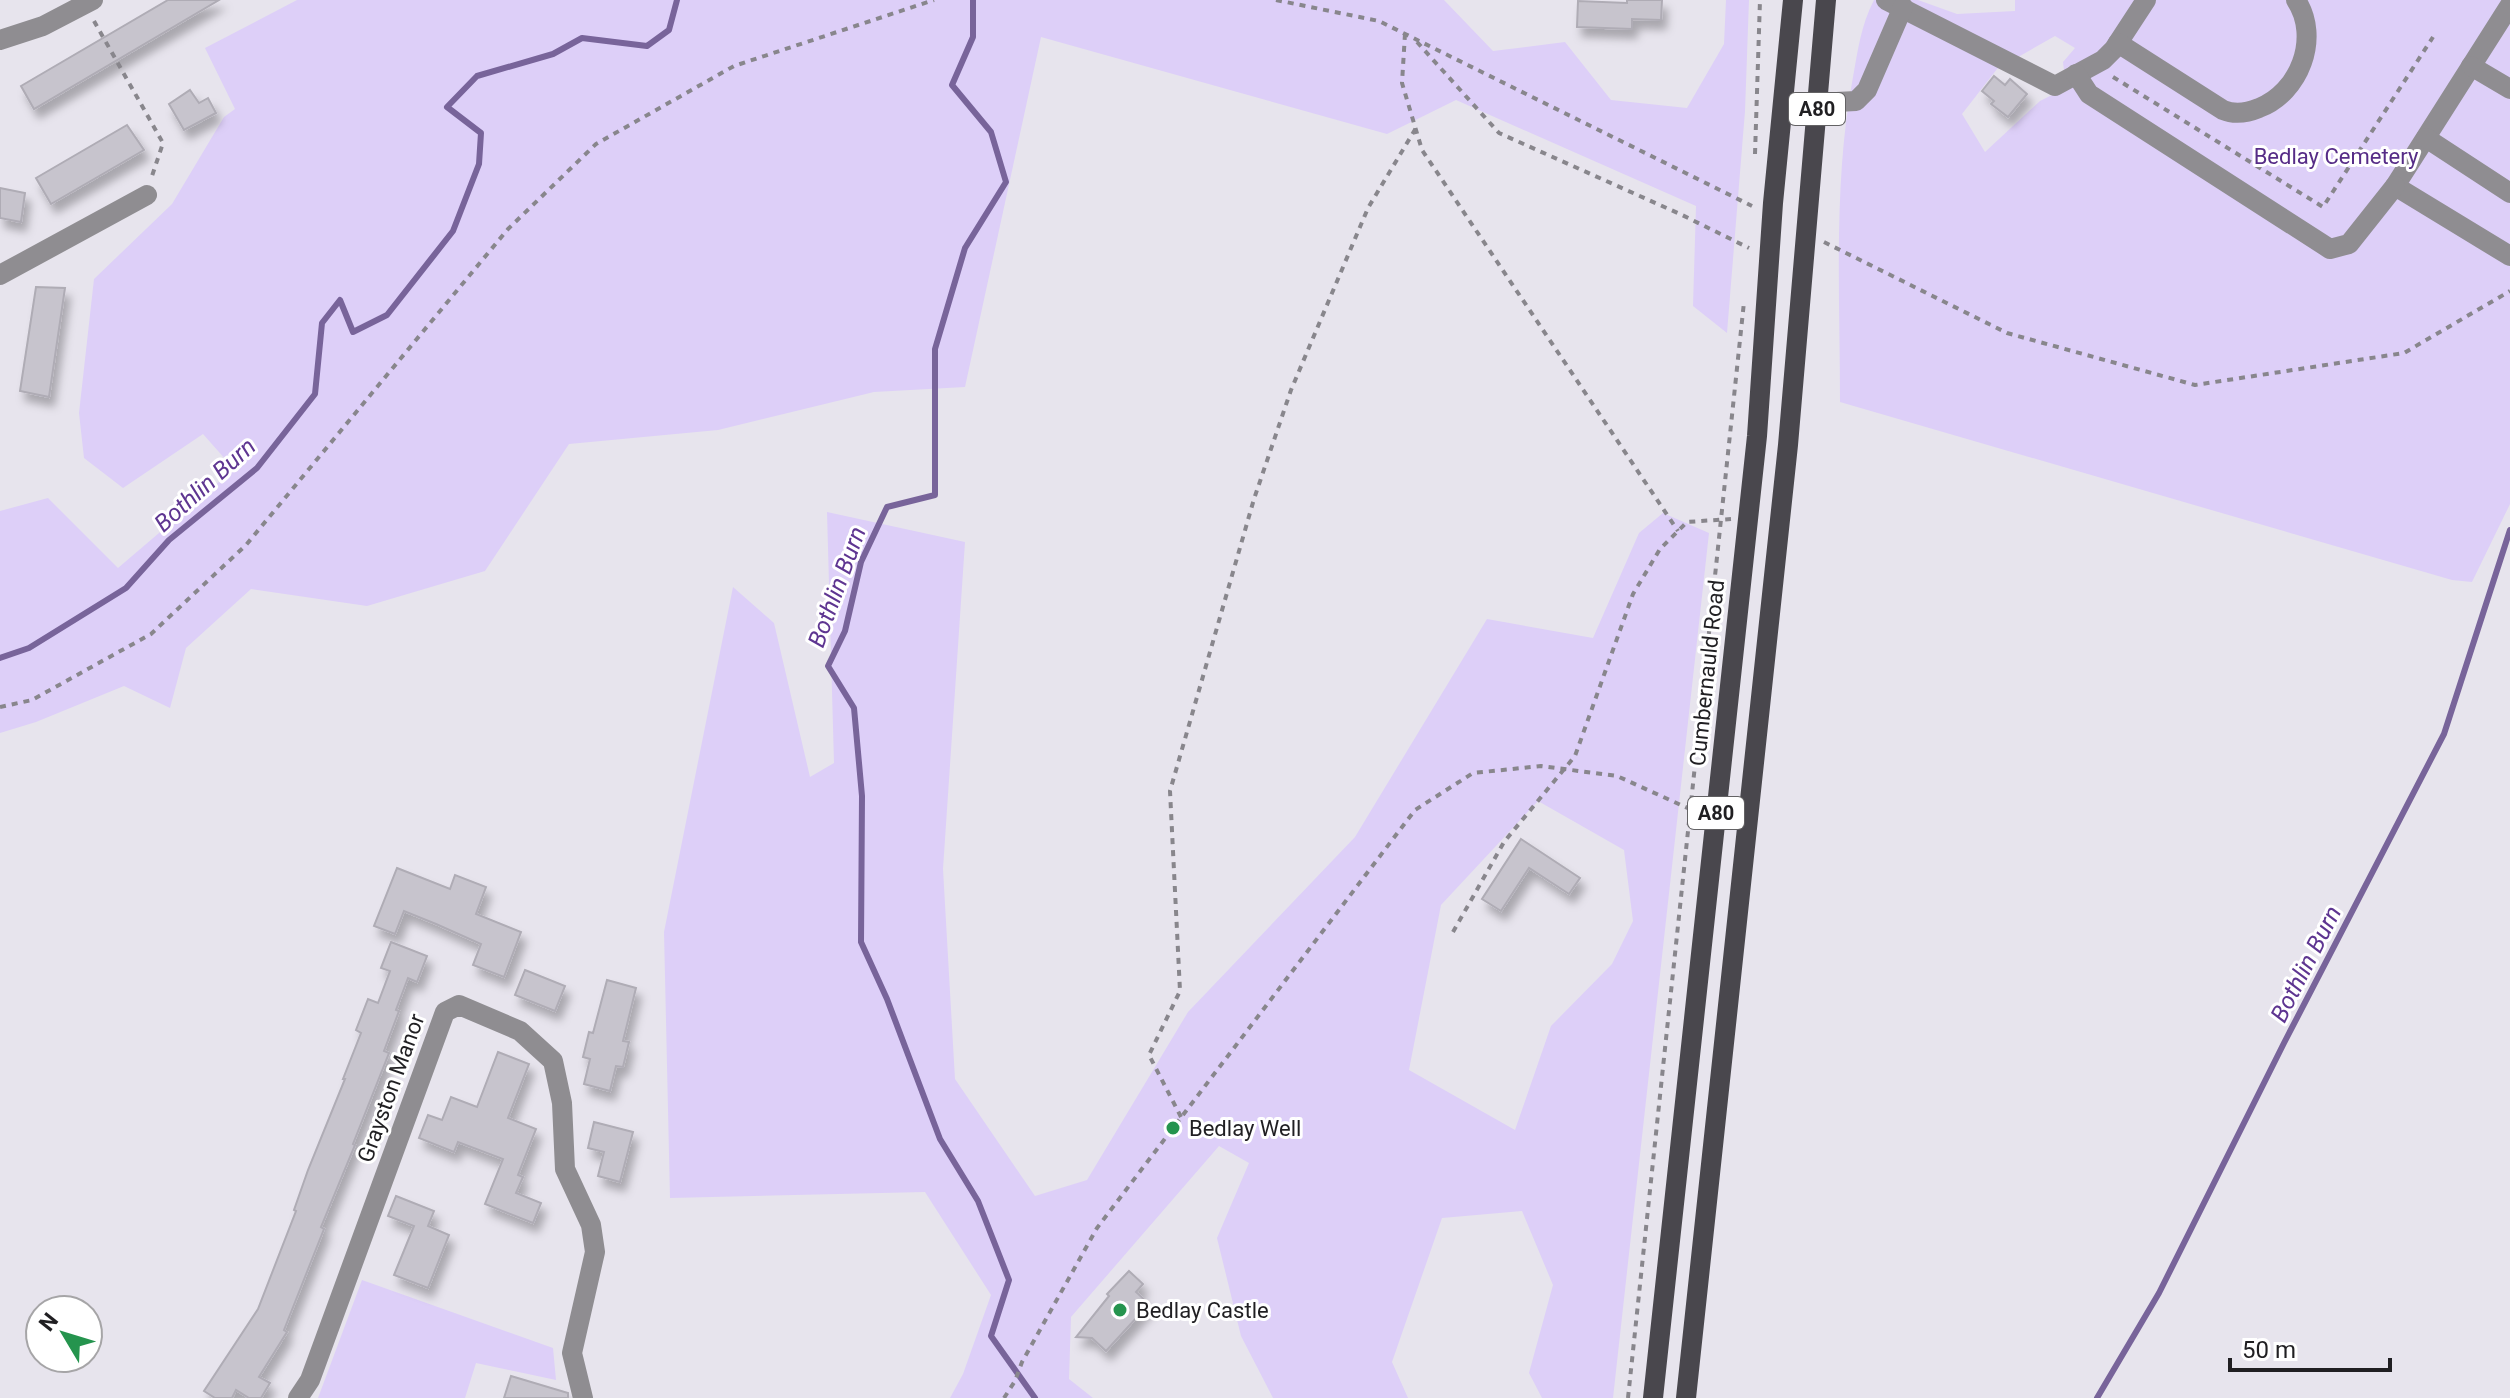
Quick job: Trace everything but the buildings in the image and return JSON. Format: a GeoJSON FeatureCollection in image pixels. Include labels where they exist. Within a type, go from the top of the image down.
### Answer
{"type":"FeatureCollection","features":[{"type":"Feature","properties":{"kind":"main road","name":"Cumbernauld Road"},"geometry":{"type":"LineString","coordinates":[[1653,1398],[1757,436],[1771,226],[1763,205],[1793,0]]}},
{"type":"Feature","properties":{"kind":"main road","name":"A80"},"geometry":{"type":"LineString","coordinates":[[1686,1398],[1786,460],[1814,243],[1807,219],[1826,0]]}},
{"type":"Feature","properties":{"kind":"street"},"geometry":{"type":"LineString","coordinates":[[1817,103],[1856,101],[1867,90],[1895,3],[2055,86],[2103,60],[2146,0]]}},
{"type":"Feature","properties":{"kind":"street"},"geometry":{"type":"LineString","coordinates":[[2118,43],[2231,114],[2253,110],[2282,96],[2296,79],[2306,44],[2302,12],[2296,0]]}},
{"type":"Feature","properties":{"kind":"street"},"geometry":{"type":"LineString","coordinates":[[0,40],[43,26],[89,2]]}},
{"type":"Feature","properties":{"kind":"street"},"geometry":{"type":"LineString","coordinates":[[2085,70],[2089,94],[2330,249],[2349,244],[2395,186],[2510,5]]}},
{"type":"Feature","properties":{"kind":"street"},"geometry":{"type":"LineString","coordinates":[[2471,66],[2510,89]]}},
{"type":"Feature","properties":{"kind":"street"},"geometry":{"type":"LineString","coordinates":[[2426,138],[2510,193]]}},
{"type":"Feature","properties":{"kind":"street"},"geometry":{"type":"LineString","coordinates":[[2395,186],[2510,256]]}},
{"type":"Feature","properties":{"kind":"street"},"geometry":{"type":"LineString","coordinates":[[0,275],[147,195]]}},
{"type":"Feature","properties":{"kind":"street","name":"Grayston Manor"},"geometry":{"type":"LineString","coordinates":[[298,1398],[310,1380],[445,1012],[459,1005],[520,1031],[553,1061],[562,1103],[565,1169],[591,1225],[595,1252],[572,1353],[583,1398]]}},
{"type":"Feature","properties":{"kind":"path"},"geometry":{"type":"LineString","coordinates":[[0,707],[32,700],[151,634],[246,545],[508,229],[596,144],[734,66],[934,0]]}},
{"type":"Feature","properties":{"kind":"path"},"geometry":{"type":"LineString","coordinates":[[1276,0],[1379,21],[1763,205]]}},
{"type":"Feature","properties":{"kind":"path"},"geometry":{"type":"LineString","coordinates":[[1755,163],[1760,0]]}},
{"type":"Feature","properties":{"kind":"path"},"geometry":{"type":"LineString","coordinates":[[89,2],[163,143],[147,195]]}},
{"type":"Feature","properties":{"kind":"path"},"geometry":{"type":"LineString","coordinates":[[1405,34],[1402,83],[1422,150],[1678,531]]}},
{"type":"Feature","properties":{"kind":"path"},"geometry":{"type":"LineString","coordinates":[[2085,70],[2323,207],[2433,37]]}},
{"type":"Feature","properties":{"kind":"path"},"geometry":{"type":"LineString","coordinates":[[1413,38],[1499,133],[1749,248]]}},
{"type":"Feature","properties":{"kind":"path"},"geometry":{"type":"LineString","coordinates":[[1181,1117],[1149,1055],[1180,991],[1170,791],[1254,499],[1291,390],[1368,208],[1416,128]]}},
{"type":"Feature","properties":{"kind":"path"},"geometry":{"type":"LineString","coordinates":[[1814,243],[2007,333],[2195,385],[2404,353],[2510,291]]}},
{"type":"Feature","properties":{"kind":"path"},"geometry":{"type":"LineString","coordinates":[[1628,1398],[1744,293]]}},
{"type":"Feature","properties":{"kind":"path"},"geometry":{"type":"LineString","coordinates":[[1453,932],[1504,842],[1575,756],[1633,594],[1660,549],[1687,522],[1748,520]]}},
{"type":"Feature","properties":{"kind":"path"},"geometry":{"type":"LineString","coordinates":[[1004,1398],[1097,1228],[1415,810],[1473,773],[1541,766],[1617,776],[1692,810]]}},
{"type":"Feature","properties":{"kind":"green space"},"geometry":{"type":"Polygon","coordinates":[[[297,0],[1444,0],[1493,51],[1565,42],[1611,100],[1687,108],[1724,44],[1726,0],[1749,0],[1745,111],[1727,333],[1693,306],[1696,206],[1456,100],[1387,134],[1041,37],[965,387],[874,392],[718,430],[569,444],[485,571],[367,606],[251,589],[186,648],[170,708],[124,686],[36,722],[0,733],[0,511],[48,498],[118,568],[234,469],[203,434],[123,488],[84,458],[79,413],[94,279],[172,204],[224,117],[235,109],[205,48],[297,0]]]}},
{"type":"Feature","properties":{"kind":"green space","name":"Bedlay Cemetery"},"geometry":{"type":"Polygon","coordinates":[[[1874,0],[1918,0],[1957,14],[2015,11],[2015,0],[2510,0],[2510,504],[2472,582],[2452,580],[1840,402],[1839,239],[1843,157],[1857,57],[1874,0]],[[2055,36],[1997,69],[1962,114],[1985,152],[2040,101],[2066,88],[2063,62],[2075,48],[2055,36]]]}},
{"type":"Feature","properties":{"kind":"green space"},"geometry":{"type":"Polygon","coordinates":[[[827,512],[965,542],[943,869],[955,1079],[1035,1196],[1087,1180],[1188,1012],[1355,837],[1487,619],[1593,638],[1639,533],[1663,513],[1709,533],[1613,1398],[1542,1398],[1529,1373],[1553,1285],[1522,1211],[1442,1218],[1392,1362],[1408,1398],[1273,1398],[1241,1336],[1217,1238],[1249,1163],[1219,1146],[1071,1317],[1069,1379],[1093,1398],[950,1398],[963,1374],[991,1295],[925,1192],[670,1198],[664,932],[733,587],[774,623],[810,777],[834,763],[827,512]],[[1538,801],[1441,905],[1409,1070],[1515,1130],[1551,1026],[1612,964],[1633,921],[1624,850],[1538,801]]]}},
{"type":"Feature","properties":{"kind":"green space"},"geometry":{"type":"Polygon","coordinates":[[[362,1280],[553,1348],[556,1380],[476,1363],[465,1398],[318,1398],[362,1280]]]}},
{"type":"Feature","properties":{"kind":"waterway","name":"Bothlin Burn"},"geometry":{"type":"LineString","coordinates":[[0,658],[29,648],[126,588],[169,540],[257,468],[315,394],[322,323],[340,300],[353,332],[387,315],[453,231],[479,164],[481,133],[447,107],[477,76],[553,54],[582,38],[647,46],[669,30],[677,0]]}},
{"type":"Feature","properties":{"kind":"waterway","name":"Bothlin Burn"},"geometry":{"type":"LineString","coordinates":[[973,0],[973,37],[952,85],[991,132],[1006,182],[965,248],[935,349],[935,495],[887,507],[861,562],[845,631],[828,666],[854,708],[862,796],[861,942],[887,999],[940,1139],[978,1201],[1009,1280],[991,1336],[1035,1398]]}},
{"type":"Feature","properties":{"kind":"waterway","name":"Bothlin Burn"},"geometry":{"type":"LineString","coordinates":[[2097,1398],[2159,1293],[2444,734],[2510,530]]}},
{"type":"Feature","properties":{"kind":"place","name":"Bedlay Well"},"geometry":{"type":"Point","coordinates":[1173,1128]}},
{"type":"Feature","properties":{"kind":"place","name":"Bedlay Castle"},"geometry":{"type":"Point","coordinates":[1120,1310]}}]}
